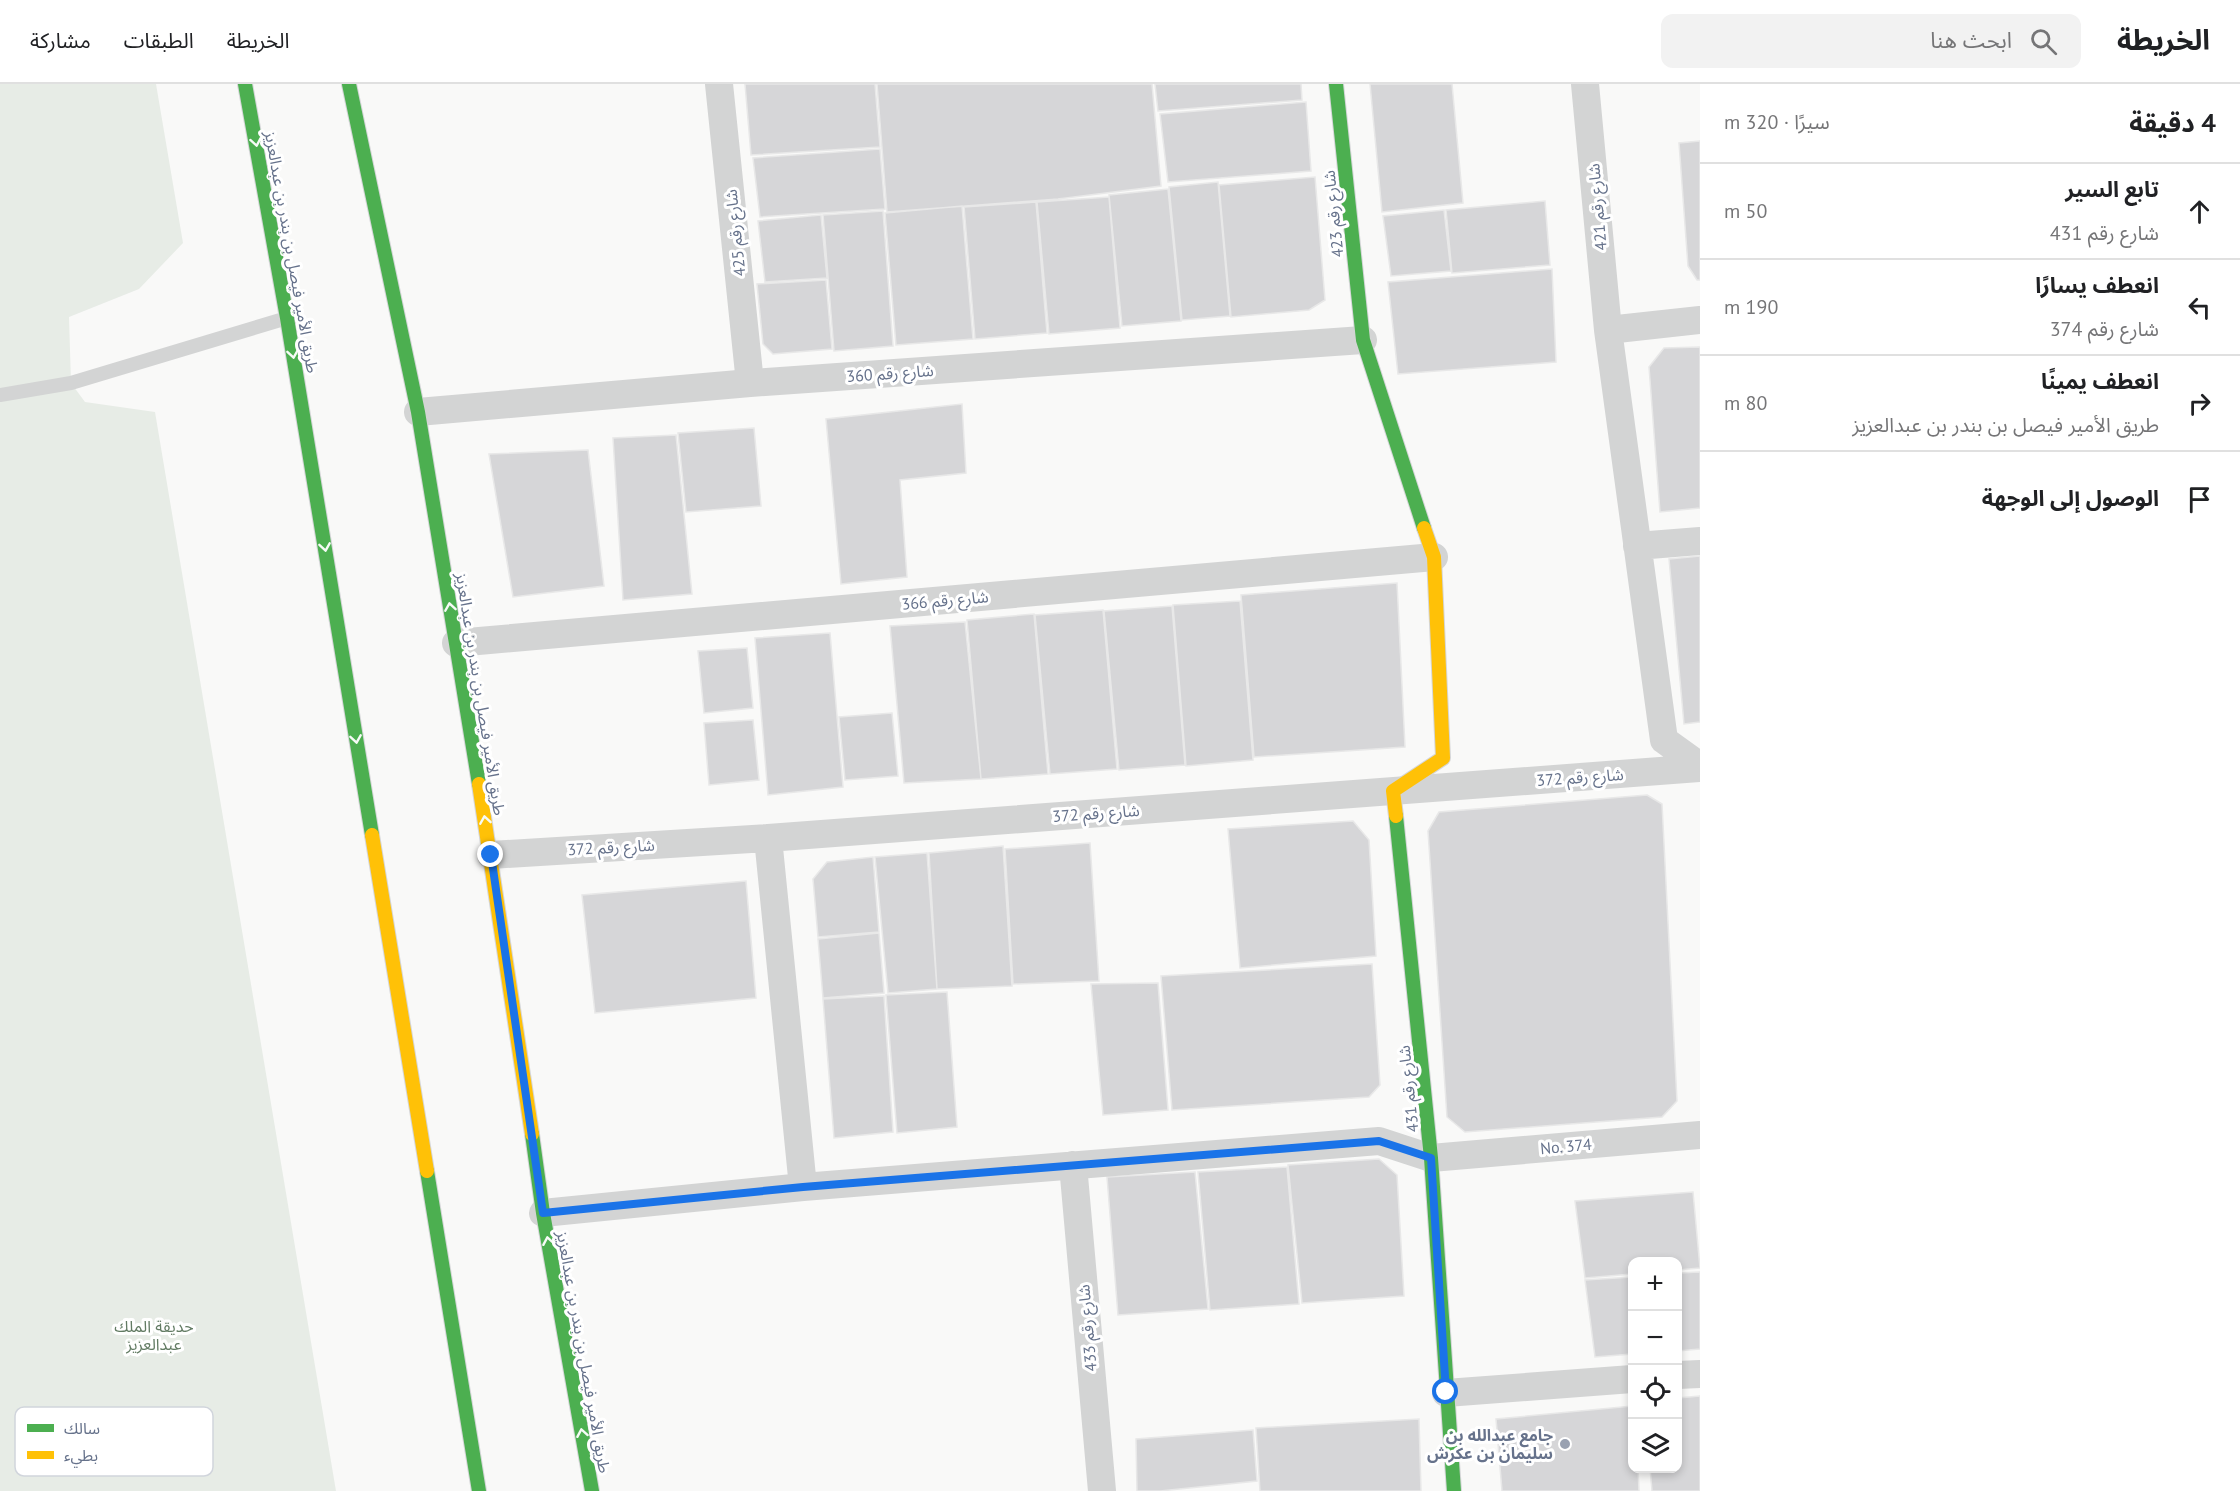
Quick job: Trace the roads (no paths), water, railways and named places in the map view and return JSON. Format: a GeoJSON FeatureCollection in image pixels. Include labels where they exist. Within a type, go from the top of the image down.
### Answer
{"type":"FeatureCollection","features":[{"type":"Feature","properties":{"kind":"main road","name":"طريق الأمير فيصل بن بندر بن عبدالعزيز"},"geometry":{"type":"LineString","coordinates":[[245,84],[287,318],[479,1491]]}},
{"type":"Feature","properties":{"kind":"main road","name":"طريق الأمير فيصل بن بندر بن عبدالعزيز"},"geometry":{"type":"LineString","coordinates":[[349,84],[418,412],[491,855],[543,1213],[592,1491]]}},
{"type":"Feature","properties":{"kind":"main road","name":"شارع رقم 423"},"geometry":{"type":"LineString","coordinates":[[1336,84],[1363,340],[1434,556],[1443,758],[1393,791]]}},
{"type":"Feature","properties":{"kind":"main road","name":"شارع رقم 431"},"geometry":{"type":"LineString","coordinates":[[1393,791],[1431,1158],[1454,1491]]}},
{"type":"Feature","properties":{"kind":"street","name":"شارع رقم 425"},"geometry":{"type":"LineString","coordinates":[[719,84],[750,383]]}},
{"type":"Feature","properties":{"kind":"street","name":"شارع رقم 421"},"geometry":{"type":"LineString","coordinates":[[1586,84],[1608,330],[1664,740],[1700,767]]}},
{"type":"Feature","properties":{"kind":"street"},"geometry":{"type":"LineString","coordinates":[[1608,330],[1700,320]]}},
{"type":"Feature","properties":{"kind":"street","name":"شارع رقم 360"},"geometry":{"type":"LineString","coordinates":[[418,412],[750,383],[1363,340]]}},
{"type":"Feature","properties":{"kind":"street"},"geometry":{"type":"LineString","coordinates":[[1637,546],[1700,541]]}},
{"type":"Feature","properties":{"kind":"street","name":"شارع رقم 366"},"geometry":{"type":"LineString","coordinates":[[456,643],[1434,556]]}},
{"type":"Feature","properties":{"kind":"street","name":"شارع رقم 372"},"geometry":{"type":"LineString","coordinates":[[491,855],[768,838],[1700,767]]}},
{"type":"Feature","properties":{"kind":"street"},"geometry":{"type":"LineString","coordinates":[[768,838],[803,1187]]}},
{"type":"Feature","properties":{"kind":"street","name":"No. 374"},"geometry":{"type":"LineString","coordinates":[[1431,1158],[1700,1135]]}},
{"type":"Feature","properties":{"kind":"street"},"geometry":{"type":"LineString","coordinates":[[543,1213],[803,1187],[1379,1141],[1431,1158]]}},
{"type":"Feature","properties":{"kind":"street","name":"شارع رقم 433"},"geometry":{"type":"LineString","coordinates":[[1072,1165],[1102,1491]]}},
{"type":"Feature","properties":{"kind":"street"},"geometry":{"type":"LineString","coordinates":[[1682,1376],[1700,1374]]}},
{"type":"Feature","properties":{"kind":"street"},"geometry":{"type":"LineString","coordinates":[[1446,1392],[1628,1379]]}},
{"type":"Feature","properties":{"kind":"lane"},"geometry":{"type":"LineString","coordinates":[[0,395],[71,383],[287,318]]}},
{"type":"Feature","properties":{"kind":"place","name":"جامع عبدالله بن سليمان بن عكرش"},"geometry":{"type":"Point","coordinates":[1565,1444]}},
{"type":"Feature","properties":{"kind":"park label","name":"حديقة الملك عبدالعزيز"},"geometry":{"type":"Point","coordinates":[154,1335]}}]}
